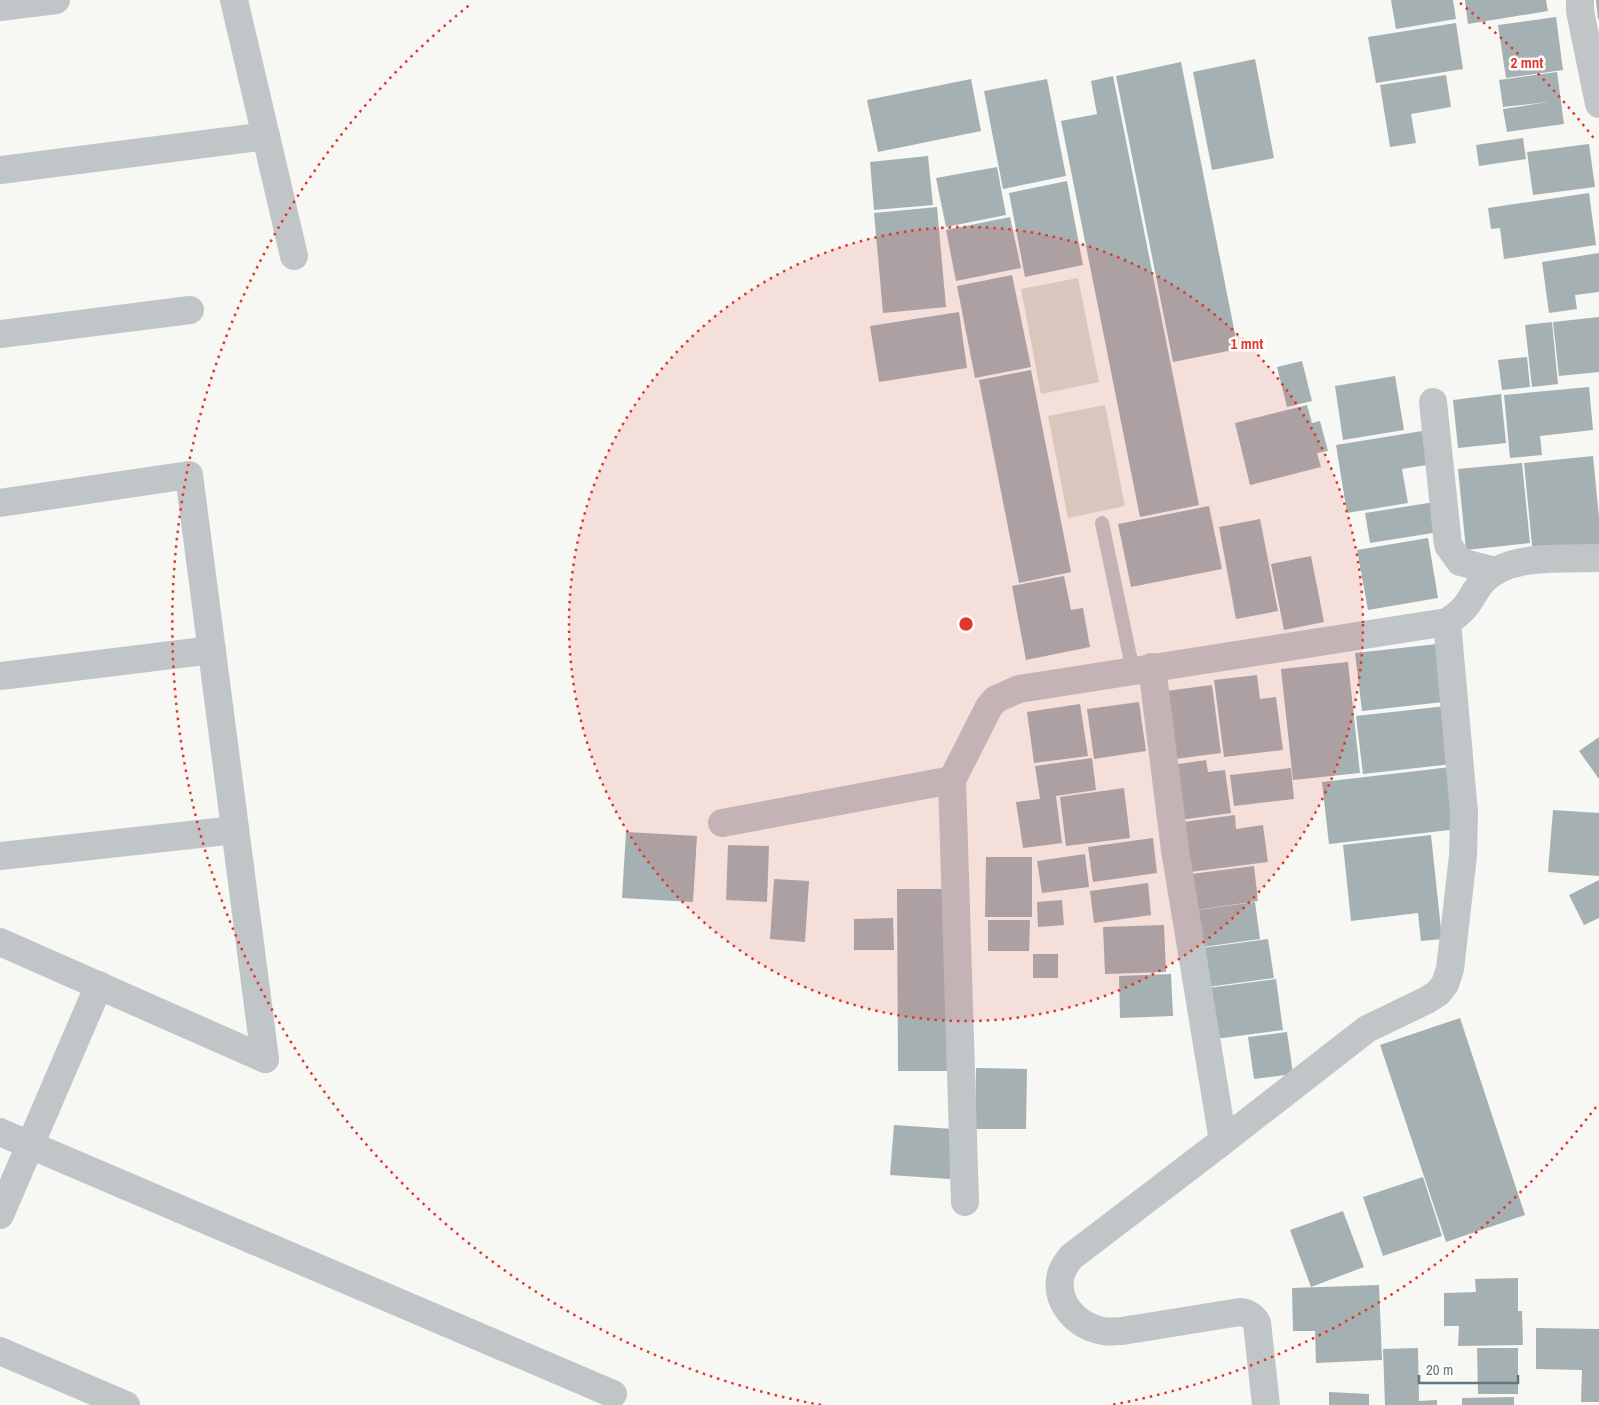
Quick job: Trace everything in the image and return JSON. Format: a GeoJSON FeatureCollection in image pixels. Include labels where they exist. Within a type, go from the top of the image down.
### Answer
{"type":"FeatureCollection","features":[{"type":"Feature","properties":{"kind":"street"},"geometry":{"type":"LineString","coordinates":[[0,7],[56,0]]}},
{"type":"Feature","properties":{"kind":"street"},"geometry":{"type":"LineString","coordinates":[[234,0],[294,256]]}},
{"type":"Feature","properties":{"kind":"street"},"geometry":{"type":"LineString","coordinates":[[1580,0],[1580,11],[1599,104]]}},
{"type":"Feature","properties":{"kind":"street"},"geometry":{"type":"LineString","coordinates":[[0,170],[266,136]]}},
{"type":"Feature","properties":{"kind":"street"},"geometry":{"type":"LineString","coordinates":[[0,334],[190,310]]}},
{"type":"Feature","properties":{"kind":"street"},"geometry":{"type":"LineString","coordinates":[[1433,402],[1448,545],[1460,562],[1496,571]]}},
{"type":"Feature","properties":{"kind":"street"},"geometry":{"type":"LineString","coordinates":[[0,503],[189,475],[265,1059],[0,942]]}},
{"type":"Feature","properties":{"kind":"street"},"geometry":{"type":"LineString","coordinates":[[965,1202],[952,780],[989,707],[996,699],[1019,689],[1447,622],[1465,608],[1483,580],[1509,564],[1528,560],[1599,558]]}},
{"type":"Feature","properties":{"kind":"street"},"geometry":{"type":"LineString","coordinates":[[1266,1405],[1257,1323],[1254,1317],[1240,1312],[1122,1331],[1104,1331],[1087,1326],[1073,1318],[1064,1304],[1060,1287],[1062,1273],[1071,1257],[1351,1041],[1383,1021],[1427,1000],[1438,993],[1445,984],[1450,969],[1463,856],[1464,813],[1447,622]]}},
{"type":"Feature","properties":{"kind":"street"},"geometry":{"type":"LineString","coordinates":[[0,676],[212,650]]}},
{"type":"Feature","properties":{"kind":"street"},"geometry":{"type":"LineString","coordinates":[[1142,669],[1175,850],[1223,1141]]}},
{"type":"Feature","properties":{"kind":"street"},"geometry":{"type":"LineString","coordinates":[[722,823],[952,780]]}},
{"type":"Feature","properties":{"kind":"street"},"geometry":{"type":"LineString","coordinates":[[0,856],[235,830]]}},
{"type":"Feature","properties":{"kind":"street"},"geometry":{"type":"LineString","coordinates":[[0,1215],[98,985]]}},
{"type":"Feature","properties":{"kind":"street"},"geometry":{"type":"LineString","coordinates":[[0,1132],[612,1394]]}},
{"type":"Feature","properties":{"kind":"street"},"geometry":{"type":"LineString","coordinates":[[0,1350],[126,1405]]}},
{"type":"Feature","properties":{"kind":"lane"},"geometry":{"type":"LineString","coordinates":[[1102,522],[1142,669]]}},
{"type":"Feature","properties":{"kind":"shaded area"},"geometry":{"type":"Polygon","coordinates":[[[1078,278],[1099,382],[1041,394],[1021,289],[1078,278]]]}},
{"type":"Feature","properties":{"kind":"shaded area"},"geometry":{"type":"Polygon","coordinates":[[[1105,405],[1125,506],[1068,518],[1048,416],[1105,405]]]}},
{"type":"Feature","properties":{"kind":"building"},"geometry":{"type":"Polygon","coordinates":[[[1391,0],[1453,0],[1456,19],[1396,29],[1391,0]]]}},
{"type":"Feature","properties":{"kind":"building"},"geometry":{"type":"Polygon","coordinates":[[[1465,0],[1546,0],[1548,11],[1468,24],[1465,0]]]}},
{"type":"Feature","properties":{"kind":"building"},"geometry":{"type":"Polygon","coordinates":[[[1596,0],[1599,0],[1599,19],[1598,19],[1596,0]]]}},
{"type":"Feature","properties":{"kind":"building"},"geometry":{"type":"Polygon","coordinates":[[[1556,17],[1563,70],[1506,78],[1498,25],[1556,17]]]}},
{"type":"Feature","properties":{"kind":"building"},"geometry":{"type":"Polygon","coordinates":[[[1456,23],[1463,69],[1376,83],[1368,37],[1456,23]]]}},
{"type":"Feature","properties":{"kind":"building"},"geometry":{"type":"Polygon","coordinates":[[[1255,59],[1274,158],[1212,170],[1193,72],[1255,59]]]}},
{"type":"Feature","properties":{"kind":"building"},"geometry":{"type":"Polygon","coordinates":[[[1181,62],[1238,349],[1173,362],[1116,76],[1181,62]]]}},
{"type":"Feature","properties":{"kind":"building"},"geometry":{"type":"Polygon","coordinates":[[[1557,72],[1564,124],[1507,132],[1503,109],[1548,102],[1503,107],[1499,80],[1557,72]]]}},
{"type":"Feature","properties":{"kind":"building"},"geometry":{"type":"Polygon","coordinates":[[[1446,75],[1451,107],[1411,114],[1416,143],[1390,147],[1380,85],[1446,75]]]}},
{"type":"Feature","properties":{"kind":"building"},"geometry":{"type":"Polygon","coordinates":[[[1113,76],[1199,505],[1140,517],[1061,121],[1097,114],[1091,81],[1113,76]]]}},
{"type":"Feature","properties":{"kind":"building"},"geometry":{"type":"Polygon","coordinates":[[[971,79],[981,131],[878,152],[867,100],[971,79]]]}},
{"type":"Feature","properties":{"kind":"building"},"geometry":{"type":"Polygon","coordinates":[[[1047,79],[1066,176],[1003,189],[984,91],[1047,79]]]}},
{"type":"Feature","properties":{"kind":"building"},"geometry":{"type":"Polygon","coordinates":[[[1523,138],[1526,159],[1479,166],[1476,145],[1523,138]]]}},
{"type":"Feature","properties":{"kind":"building"},"geometry":{"type":"Polygon","coordinates":[[[1589,144],[1595,187],[1533,195],[1527,152],[1589,144]]]}},
{"type":"Feature","properties":{"kind":"building"},"geometry":{"type":"Polygon","coordinates":[[[928,156],[933,205],[874,210],[870,162],[928,156]]]}},
{"type":"Feature","properties":{"kind":"building"},"geometry":{"type":"Polygon","coordinates":[[[997,167],[1006,215],[946,227],[936,178],[997,167]]]}},
{"type":"Feature","properties":{"kind":"building"},"geometry":{"type":"Polygon","coordinates":[[[1067,181],[1083,265],[1025,277],[1009,193],[1067,181]]]}},
{"type":"Feature","properties":{"kind":"building"},"geometry":{"type":"Polygon","coordinates":[[[1589,193],[1596,245],[1504,259],[1500,228],[1491,229],[1488,208],[1589,193]]]}},
{"type":"Feature","properties":{"kind":"building"},"geometry":{"type":"Polygon","coordinates":[[[937,207],[946,307],[883,313],[874,213],[937,207]]]}},
{"type":"Feature","properties":{"kind":"building"},"geometry":{"type":"Polygon","coordinates":[[[1010,217],[1021,268],[956,281],[946,230],[1010,217]]]}},
{"type":"Feature","properties":{"kind":"building"},"geometry":{"type":"Polygon","coordinates":[[[1599,253],[1599,292],[1575,295],[1577,309],[1549,313],[1542,262],[1599,253]]]}},
{"type":"Feature","properties":{"kind":"building"},"geometry":{"type":"Polygon","coordinates":[[[1012,275],[1031,367],[975,378],[957,286],[1012,275]]]}},
{"type":"Feature","properties":{"kind":"building"},"geometry":{"type":"Polygon","coordinates":[[[959,312],[967,368],[879,382],[870,326],[959,312]]]}},
{"type":"Feature","properties":{"kind":"building"},"geometry":{"type":"Polygon","coordinates":[[[1599,317],[1599,372],[1559,376],[1553,322],[1599,317]]]}},
{"type":"Feature","properties":{"kind":"building"},"geometry":{"type":"Polygon","coordinates":[[[1552,322],[1558,384],[1532,387],[1525,325],[1552,322]]]}},
{"type":"Feature","properties":{"kind":"building"},"geometry":{"type":"Polygon","coordinates":[[[1527,357],[1530,387],[1502,390],[1498,360],[1527,357]]]}},
{"type":"Feature","properties":{"kind":"building"},"geometry":{"type":"Polygon","coordinates":[[[1302,361],[1312,401],[1287,407],[1277,367],[1302,361]]]}},
{"type":"Feature","properties":{"kind":"building"},"geometry":{"type":"Polygon","coordinates":[[[1031,370],[1071,572],[1019,583],[979,380],[1031,370]]]}},
{"type":"Feature","properties":{"kind":"building"},"geometry":{"type":"Polygon","coordinates":[[[1395,376],[1404,430],[1343,440],[1335,386],[1395,376]]]}},
{"type":"Feature","properties":{"kind":"building"},"geometry":{"type":"Polygon","coordinates":[[[1589,387],[1593,430],[1540,436],[1542,455],[1510,458],[1504,395],[1589,387]]]}},
{"type":"Feature","properties":{"kind":"building"},"geometry":{"type":"Polygon","coordinates":[[[1501,394],[1506,443],[1458,448],[1453,400],[1501,394]]]}},
{"type":"Feature","properties":{"kind":"building"},"geometry":{"type":"Polygon","coordinates":[[[1307,405],[1312,423],[1320,421],[1328,451],[1317,453],[1321,467],[1250,485],[1235,423],[1307,405]]]}},
{"type":"Feature","properties":{"kind":"building"},"geometry":{"type":"Polygon","coordinates":[[[1422,431],[1427,465],[1402,469],[1408,503],[1347,513],[1336,445],[1422,431]]]}},
{"type":"Feature","properties":{"kind":"building"},"geometry":{"type":"Polygon","coordinates":[[[1593,456],[1599,517],[1599,548],[1533,555],[1524,463],[1593,456]]]}},
{"type":"Feature","properties":{"kind":"building"},"geometry":{"type":"Polygon","coordinates":[[[1522,463],[1530,543],[1466,550],[1458,469],[1522,463]]]}},
{"type":"Feature","properties":{"kind":"building"},"geometry":{"type":"Polygon","coordinates":[[[1435,502],[1439,532],[1370,543],[1365,513],[1435,502]]]}},
{"type":"Feature","properties":{"kind":"building"},"geometry":{"type":"Polygon","coordinates":[[[1209,506],[1222,569],[1131,587],[1118,524],[1209,506]]]}},
{"type":"Feature","properties":{"kind":"building"},"geometry":{"type":"Polygon","coordinates":[[[1260,519],[1278,611],[1236,619],[1219,527],[1260,519]]]}},
{"type":"Feature","properties":{"kind":"building"},"geometry":{"type":"Polygon","coordinates":[[[1428,538],[1438,598],[1368,610],[1357,550],[1428,538]]]}},
{"type":"Feature","properties":{"kind":"building"},"geometry":{"type":"Polygon","coordinates":[[[1311,556],[1324,622],[1284,630],[1271,564],[1311,556]]]}},
{"type":"Feature","properties":{"kind":"building"},"geometry":{"type":"Polygon","coordinates":[[[1064,576],[1071,610],[1083,608],[1090,647],[1026,660],[1012,586],[1064,576]]]}},
{"type":"Feature","properties":{"kind":"building"},"geometry":{"type":"Polygon","coordinates":[[[1437,644],[1443,702],[1362,711],[1355,653],[1437,644]]]}},
{"type":"Feature","properties":{"kind":"building"},"geometry":{"type":"Polygon","coordinates":[[[1348,662],[1360,773],[1293,780],[1281,669],[1348,662]]]}},
{"type":"Feature","properties":{"kind":"building"},"geometry":{"type":"Polygon","coordinates":[[[1257,675],[1260,699],[1276,697],[1283,750],[1224,757],[1214,680],[1257,675]]]}},
{"type":"Feature","properties":{"kind":"building"},"geometry":{"type":"Polygon","coordinates":[[[1212,685],[1221,753],[1175,759],[1166,691],[1212,685]]]}},
{"type":"Feature","properties":{"kind":"building"},"geometry":{"type":"Polygon","coordinates":[[[1139,702],[1146,751],[1094,759],[1087,709],[1139,702]]]}},
{"type":"Feature","properties":{"kind":"building"},"geometry":{"type":"Polygon","coordinates":[[[1080,704],[1088,756],[1034,763],[1027,712],[1080,704]]]}},
{"type":"Feature","properties":{"kind":"building"},"geometry":{"type":"Polygon","coordinates":[[[1446,706],[1452,764],[1363,774],[1356,716],[1446,706]]]}},
{"type":"Feature","properties":{"kind":"building"},"geometry":{"type":"Polygon","coordinates":[[[1599,737],[1599,779],[1579,751],[1599,737]]]}},
{"type":"Feature","properties":{"kind":"building"},"geometry":{"type":"Polygon","coordinates":[[[1092,758],[1096,790],[1056,796],[1062,843],[1023,848],[1016,802],[1040,799],[1035,766],[1092,758]]]}},
{"type":"Feature","properties":{"kind":"building"},"geometry":{"type":"Polygon","coordinates":[[[1206,760],[1208,772],[1225,770],[1231,813],[1180,820],[1172,765],[1206,760]]]}},
{"type":"Feature","properties":{"kind":"building"},"geometry":{"type":"Polygon","coordinates":[[[1451,767],[1458,829],[1329,844],[1322,782],[1451,767]]]}},
{"type":"Feature","properties":{"kind":"building"},"geometry":{"type":"Polygon","coordinates":[[[1291,768],[1294,799],[1234,806],[1230,775],[1291,768]]]}},
{"type":"Feature","properties":{"kind":"building"},"geometry":{"type":"Polygon","coordinates":[[[1124,788],[1130,838],[1066,846],[1060,797],[1124,788]]]}},
{"type":"Feature","properties":{"kind":"building"},"geometry":{"type":"Polygon","coordinates":[[[1553,810],[1599,813],[1599,876],[1548,872],[1553,810]]]}},
{"type":"Feature","properties":{"kind":"building"},"geometry":{"type":"Polygon","coordinates":[[[1235,815],[1236,829],[1263,825],[1268,862],[1182,873],[1176,823],[1235,815]]]}},
{"type":"Feature","properties":{"kind":"building"},"geometry":{"type":"Polygon","coordinates":[[[626,832],[697,836],[693,902],[622,898],[626,832]]]}},
{"type":"Feature","properties":{"kind":"building"},"geometry":{"type":"Polygon","coordinates":[[[1431,835],[1442,939],[1421,941],[1418,913],[1351,921],[1343,845],[1431,835]]]}},
{"type":"Feature","properties":{"kind":"building"},"geometry":{"type":"Polygon","coordinates":[[[1153,838],[1157,873],[1093,882],[1088,847],[1153,838]]]}},
{"type":"Feature","properties":{"kind":"building"},"geometry":{"type":"Polygon","coordinates":[[[728,845],[769,846],[767,902],[726,900],[728,845]]]}},
{"type":"Feature","properties":{"kind":"building"},"geometry":{"type":"Polygon","coordinates":[[[1085,854],[1089,887],[1042,893],[1037,861],[1085,854]]]}},
{"type":"Feature","properties":{"kind":"building"},"geometry":{"type":"Polygon","coordinates":[[[986,857],[1032,857],[1032,917],[985,917],[986,857]]]}},
{"type":"Feature","properties":{"kind":"building"},"geometry":{"type":"Polygon","coordinates":[[[1254,866],[1258,901],[1196,910],[1191,874],[1254,866]]]}},
{"type":"Feature","properties":{"kind":"building"},"geometry":{"type":"Polygon","coordinates":[[[774,879],[809,881],[805,942],[770,939],[774,879]]]}},
{"type":"Feature","properties":{"kind":"building"},"geometry":{"type":"Polygon","coordinates":[[[1599,880],[1599,918],[1584,925],[1569,895],[1599,880]]]}},
{"type":"Feature","properties":{"kind":"building"},"geometry":{"type":"Polygon","coordinates":[[[1148,883],[1151,915],[1094,923],[1090,891],[1148,883]]]}},
{"type":"Feature","properties":{"kind":"building"},"geometry":{"type":"Polygon","coordinates":[[[897,889],[946,889],[947,1071],[898,1071],[897,889]]]}},
{"type":"Feature","properties":{"kind":"building"},"geometry":{"type":"Polygon","coordinates":[[[1062,900],[1064,925],[1038,927],[1037,902],[1062,900]]]}},
{"type":"Feature","properties":{"kind":"building"},"geometry":{"type":"Polygon","coordinates":[[[1255,902],[1260,939],[1203,947],[1198,910],[1255,902]]]}},
{"type":"Feature","properties":{"kind":"building"},"geometry":{"type":"Polygon","coordinates":[[[893,918],[894,950],[854,950],[854,919],[893,918]]]}},
{"type":"Feature","properties":{"kind":"building"},"geometry":{"type":"Polygon","coordinates":[[[988,920],[1030,920],[1029,951],[988,951],[988,920]]]}},
{"type":"Feature","properties":{"kind":"building"},"geometry":{"type":"Polygon","coordinates":[[[1164,925],[1166,972],[1105,974],[1103,927],[1164,925]]]}},
{"type":"Feature","properties":{"kind":"building"},"geometry":{"type":"Polygon","coordinates":[[[1268,939],[1274,978],[1207,987],[1202,948],[1268,939]]]}},
{"type":"Feature","properties":{"kind":"building"},"geometry":{"type":"Polygon","coordinates":[[[1033,954],[1058,954],[1058,978],[1033,978],[1033,954]]]}},
{"type":"Feature","properties":{"kind":"building"},"geometry":{"type":"Polygon","coordinates":[[[1171,974],[1173,1016],[1120,1018],[1119,976],[1171,974]]]}},
{"type":"Feature","properties":{"kind":"building"},"geometry":{"type":"Polygon","coordinates":[[[1276,979],[1283,1030],[1215,1039],[1208,988],[1276,979]]]}},
{"type":"Feature","properties":{"kind":"building"},"geometry":{"type":"Polygon","coordinates":[[[1460,1018],[1525,1215],[1446,1242],[1380,1045],[1460,1018]]]}},
{"type":"Feature","properties":{"kind":"building"},"geometry":{"type":"Polygon","coordinates":[[[1287,1032],[1293,1074],[1254,1079],[1248,1037],[1287,1032]]]}},
{"type":"Feature","properties":{"kind":"building"},"geometry":{"type":"Polygon","coordinates":[[[976,1068],[1027,1069],[1026,1129],[975,1129],[976,1068]]]}},
{"type":"Feature","properties":{"kind":"building"},"geometry":{"type":"Polygon","coordinates":[[[894,1125],[953,1129],[950,1179],[890,1175],[894,1125]]]}},
{"type":"Feature","properties":{"kind":"building"},"geometry":{"type":"Polygon","coordinates":[[[1423,1177],[1442,1236],[1383,1256],[1363,1197],[1423,1177]]]}},
{"type":"Feature","properties":{"kind":"building"},"geometry":{"type":"Polygon","coordinates":[[[1343,1211],[1364,1267],[1311,1287],[1290,1230],[1343,1211]]]}},
{"type":"Feature","properties":{"kind":"building"},"geometry":{"type":"Polygon","coordinates":[[[1518,1278],[1518,1311],[1522,1311],[1523,1345],[1458,1346],[1459,1326],[1444,1326],[1444,1293],[1476,1292],[1475,1279],[1518,1278]]]}},
{"type":"Feature","properties":{"kind":"building"},"geometry":{"type":"Polygon","coordinates":[[[1379,1285],[1382,1360],[1316,1363],[1315,1331],[1293,1331],[1292,1288],[1379,1285]]]}},
{"type":"Feature","properties":{"kind":"building"},"geometry":{"type":"Polygon","coordinates":[[[1536,1328],[1599,1329],[1599,1402],[1581,1402],[1582,1370],[1536,1369],[1536,1328]]]}},
{"type":"Feature","properties":{"kind":"building"},"geometry":{"type":"Polygon","coordinates":[[[1418,1348],[1419,1401],[1437,1400],[1437,1405],[1385,1405],[1383,1349],[1418,1348]]]}},
{"type":"Feature","properties":{"kind":"building"},"geometry":{"type":"Polygon","coordinates":[[[1477,1348],[1518,1348],[1518,1394],[1478,1394],[1477,1348]]]}},
{"type":"Feature","properties":{"kind":"building"},"geometry":{"type":"Polygon","coordinates":[[[1329,1392],[1369,1394],[1369,1405],[1329,1405],[1329,1392]]]}},
{"type":"Feature","properties":{"kind":"building"},"geometry":{"type":"Polygon","coordinates":[[[1514,1397],[1514,1405],[1462,1405],[1462,1398],[1514,1397]]]}}]}
